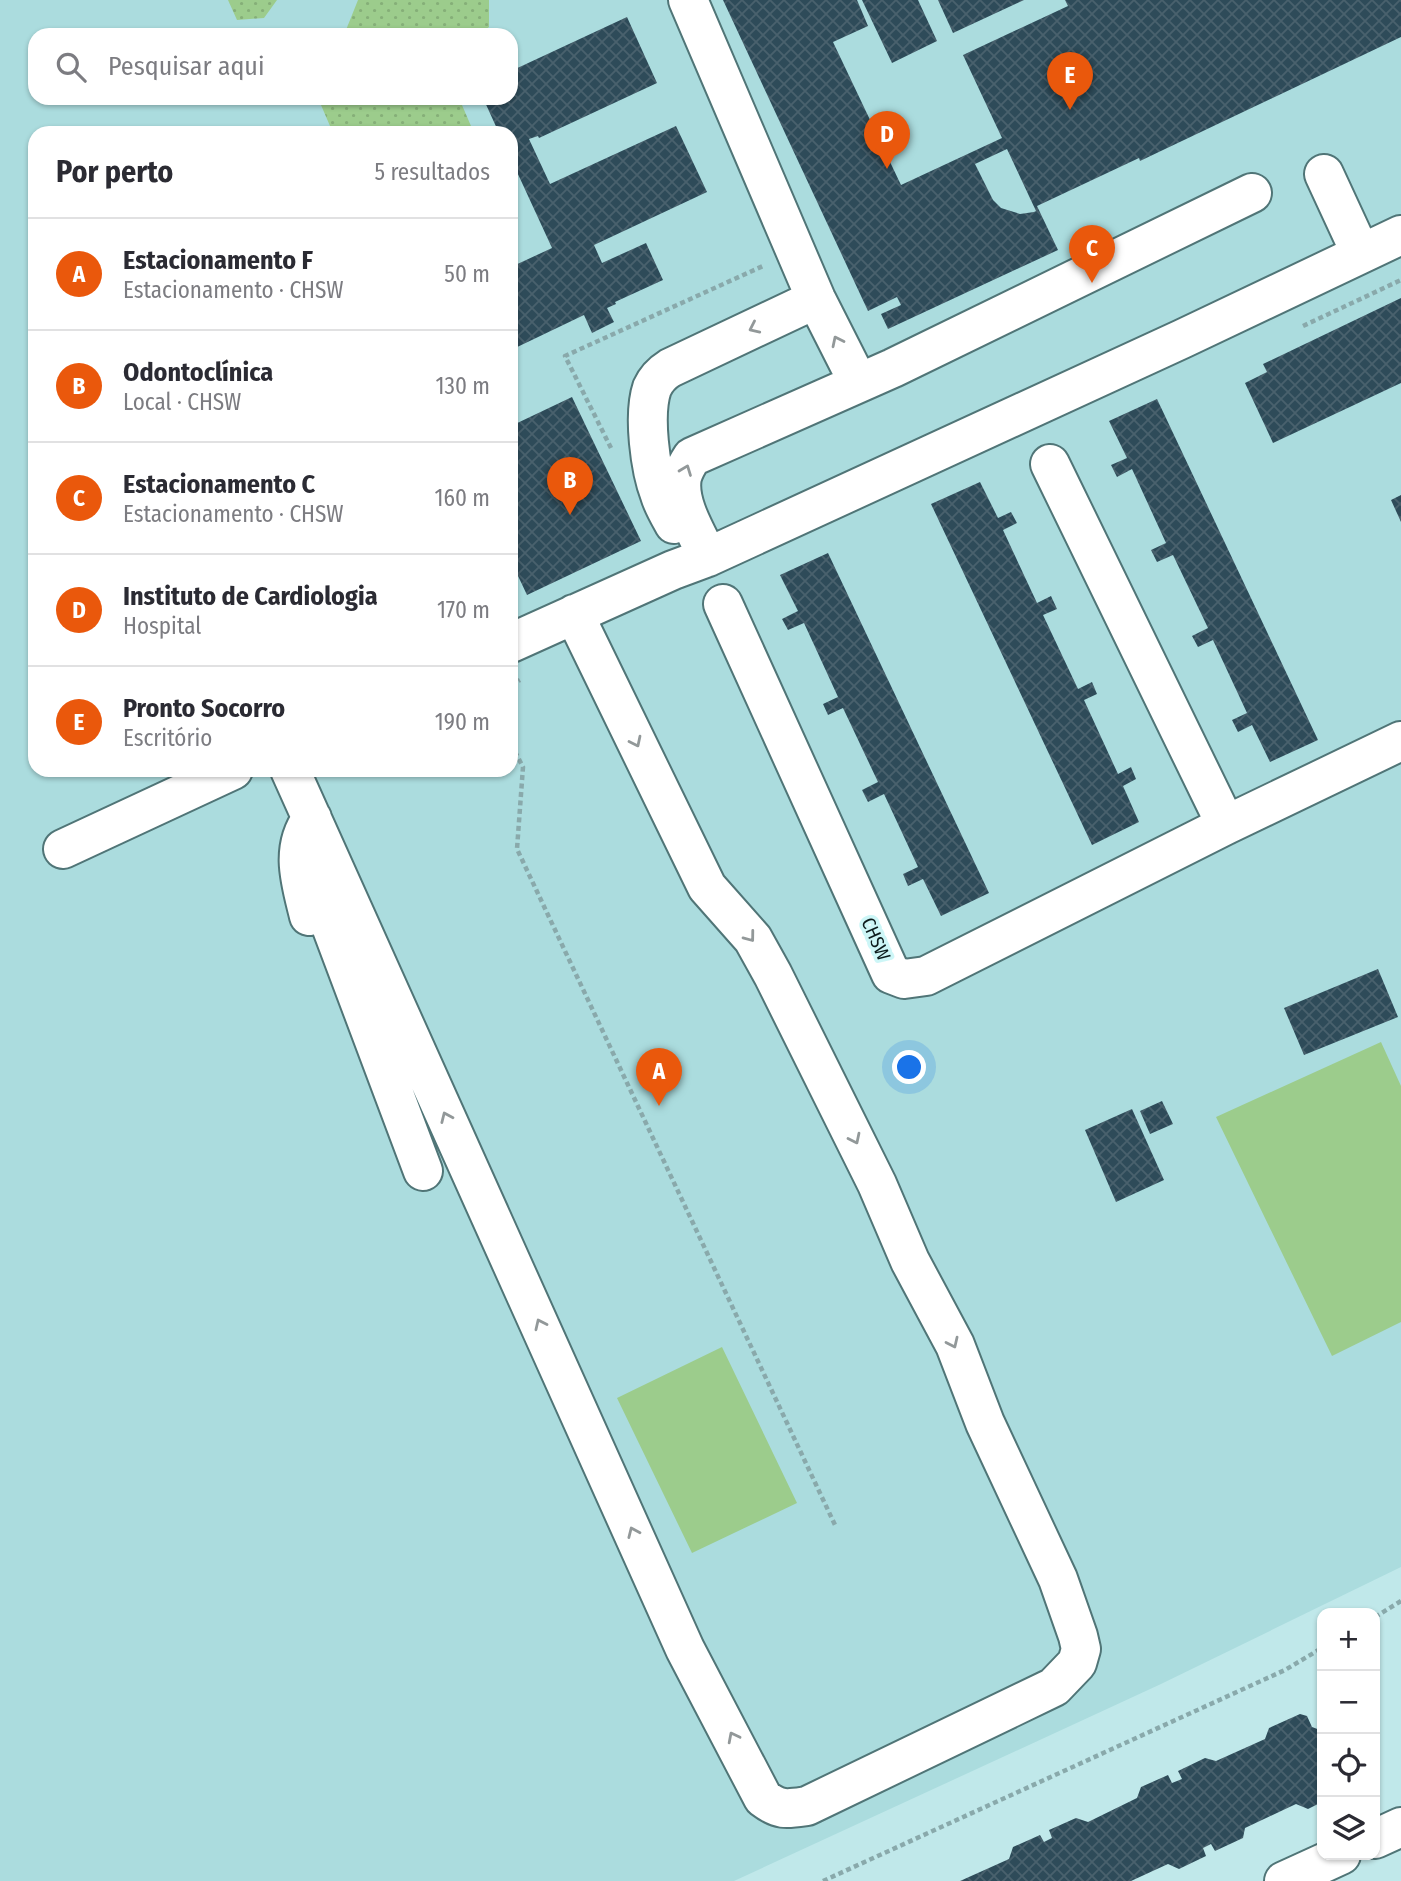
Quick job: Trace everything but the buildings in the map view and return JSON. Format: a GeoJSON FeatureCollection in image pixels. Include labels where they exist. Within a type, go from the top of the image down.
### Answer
{"type":"FeatureCollection","features":[{"type":"Feature","properties":{"kind":"street"},"geometry":{"type":"LineString","coordinates":[[688,0],[816,299],[858,382]]}},
{"type":"Feature","properties":{"kind":"street"},"geometry":{"type":"LineString","coordinates":[[1324,174],[1361,254]]}},
{"type":"Feature","properties":{"kind":"street"},"geometry":{"type":"LineString","coordinates":[[699,561],[681,489],[682,478],[692,457],[943,344],[1252,193]]}},
{"type":"Feature","properties":{"kind":"street"},"geometry":{"type":"LineString","coordinates":[[518,640],[699,561],[1401,235]]}},
{"type":"Feature","properties":{"kind":"street"},"geometry":{"type":"LineString","coordinates":[[699,561],[660,495],[652,461],[649,413],[653,385],[660,374],[670,368],[816,299]]}},
{"type":"Feature","properties":{"kind":"street"},"geometry":{"type":"LineString","coordinates":[[1050,464],[1226,825]]}},
{"type":"Feature","properties":{"kind":"street","name":"CHSW"},"geometry":{"type":"LineString","coordinates":[[723,604],[891,974],[904,979],[926,976],[1226,825],[1401,741]]}},
{"type":"Feature","properties":{"kind":"street"},"geometry":{"type":"LineString","coordinates":[[293,777],[685,1649],[763,1798],[776,1807],[789,1809],[807,1806],[1054,1687],[1077,1662],[1082,1649],[1058,1579],[985,1423],[955,1345],[910,1261],[877,1184],[773,975],[753,939],[707,887],[574,614]]}},
{"type":"Feature","properties":{"kind":"street"},"geometry":{"type":"LineString","coordinates":[[63,849],[218,777]]}},
{"type":"Feature","properties":{"kind":"street"},"geometry":{"type":"LineString","coordinates":[[318,832],[303,830],[296,863],[318,948],[389,1127]]}},
{"type":"Feature","properties":{"kind":"street"},"geometry":{"type":"LineString","coordinates":[[318,832],[322,902],[423,1171]]}},
{"type":"Feature","properties":{"kind":"street"},"geometry":{"type":"LineString","coordinates":[[1380,1837],[1401,1827]]}},
{"type":"Feature","properties":{"kind":"street"},"geometry":{"type":"LineString","coordinates":[[1284,1881],[1330,1860]]}},
{"type":"Feature","properties":{"kind":"path"},"geometry":{"type":"LineString","coordinates":[[612,451],[565,356],[770,262]]}},
{"type":"Feature","properties":{"kind":"path"},"geometry":{"type":"LineString","coordinates":[[518,757],[523,767],[517,849],[835,1525]]}},
{"type":"Feature","properties":{"kind":"path"},"geometry":{"type":"LineString","coordinates":[[1380,1614],[1401,1601]]}},
{"type":"Feature","properties":{"kind":"path"},"geometry":{"type":"LineString","coordinates":[[823,1881],[1285,1670],[1317,1651]]}},
{"type":"Feature","properties":{"kind":"shaded area"},"geometry":{"type":"Polygon","coordinates":[[[0,0],[1401,0],[1401,1567],[1161,1684],[734,1881],[0,1881],[0,0]]]}},
{"type":"Feature","properties":{"kind":"green space"},"geometry":{"type":"Polygon","coordinates":[[[228,0],[277,0],[264,18],[237,20],[228,0]]]}},
{"type":"Feature","properties":{"kind":"green space"},"geometry":{"type":"Polygon","coordinates":[[[358,0],[489,0],[488,28],[347,28],[358,0]]]}},
{"type":"Feature","properties":{"kind":"green space"},"geometry":{"type":"Polygon","coordinates":[[[321,105],[462,105],[471,126],[330,126],[321,105]]]}},
{"type":"Feature","properties":{"kind":"green space"},"geometry":{"type":"Polygon","coordinates":[[[1381,1042],[1401,1086],[1401,1322],[1332,1356],[1216,1117],[1381,1042]]]}},
{"type":"Feature","properties":{"kind":"green space"},"geometry":{"type":"Polygon","coordinates":[[[722,1347],[797,1503],[692,1553],[617,1398],[722,1347]]]}},
{"type":"Feature","properties":{"kind":"place","name":"Pronto Socorro"},"geometry":{"type":"Point","coordinates":[1070,110]}},
{"type":"Feature","properties":{"kind":"place","name":"Instituto de Cardiologia"},"geometry":{"type":"Point","coordinates":[887,169]}},
{"type":"Feature","properties":{"kind":"place","name":"Estacionamento C"},"geometry":{"type":"Point","coordinates":[1092,283]}},
{"type":"Feature","properties":{"kind":"place","name":"Odontoclínica"},"geometry":{"type":"Point","coordinates":[570,515]}},
{"type":"Feature","properties":{"kind":"place","name":"Estacionamento F"},"geometry":{"type":"Point","coordinates":[659,1106]}}]}
